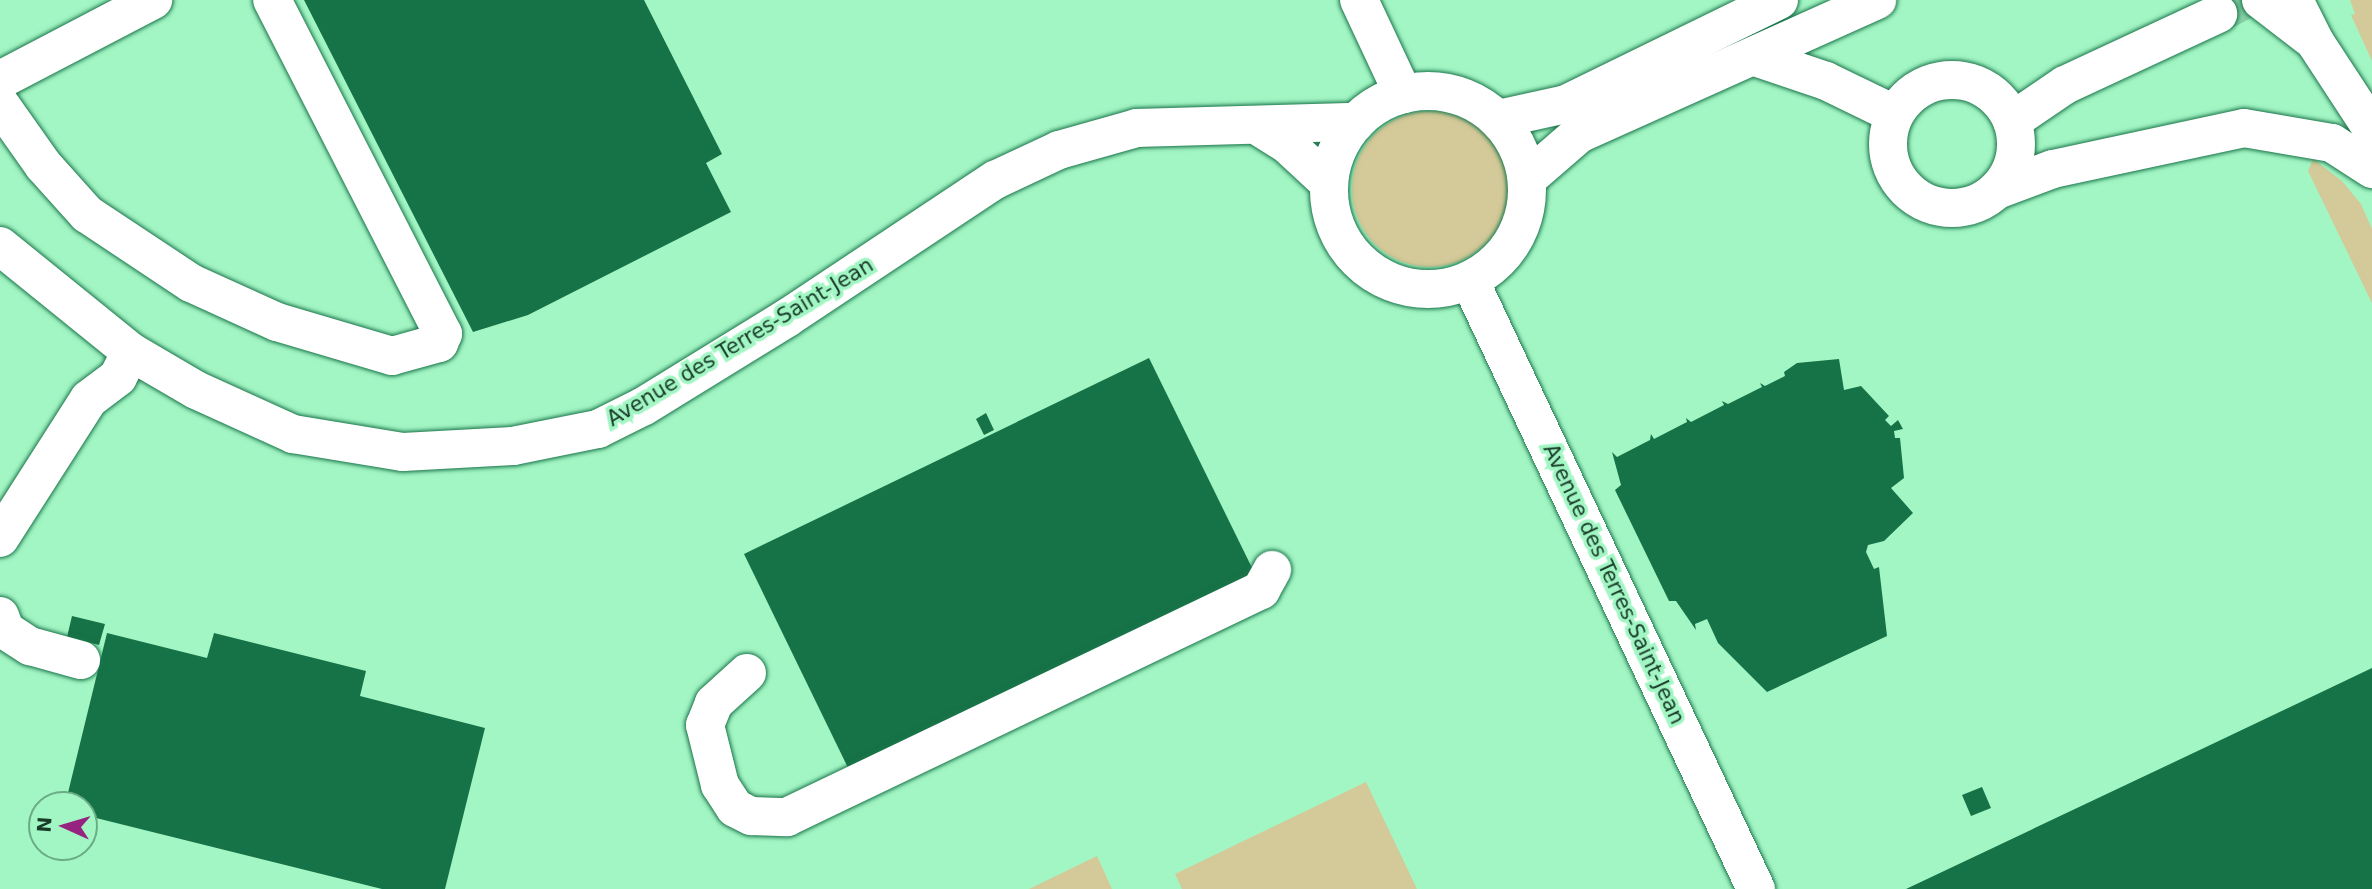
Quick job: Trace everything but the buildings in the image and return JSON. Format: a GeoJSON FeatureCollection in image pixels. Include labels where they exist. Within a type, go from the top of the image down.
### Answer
{"type":"FeatureCollection","features":[{"type":"Feature","properties":{"kind":"street"},"geometry":{"type":"LineString","coordinates":[[0,80],[153,0]]}},
{"type":"Feature","properties":{"kind":"street"},"geometry":{"type":"LineString","coordinates":[[0,104],[43,165],[87,214],[191,283],[277,322],[392,356],[439,343],[443,334],[272,0]]}},
{"type":"Feature","properties":{"kind":"street"},"geometry":{"type":"LineString","coordinates":[[1359,0],[1403,94]]}},
{"type":"Feature","properties":{"kind":"street"},"geometry":{"type":"LineString","coordinates":[[1498,120],[1566,104],[1779,0]]}},
{"type":"Feature","properties":{"kind":"street"},"geometry":{"type":"LineString","coordinates":[[1527,179],[1579,134],[1877,0]]}},
{"type":"Feature","properties":{"kind":"street"},"geometry":{"type":"LineString","coordinates":[[2261,0],[2315,42]]}},
{"type":"Feature","properties":{"kind":"street"},"geometry":{"type":"LineString","coordinates":[[2294,0],[2315,42],[2372,129]]}},
{"type":"Feature","properties":{"kind":"street"},"geometry":{"type":"LineString","coordinates":[[2012,121],[2066,85],[2218,14]]}},
{"type":"Feature","properties":{"kind":"street"},"geometry":{"type":"LineString","coordinates":[[1755,57],[1826,81],[1894,114]]}},
{"type":"Feature","properties":{"kind":"street"},"geometry":{"type":"LineString","coordinates":[[1997,190],[2015,158],[2012,121],[1986,88],[1955,80],[1924,85],[1894,114],[1888,153],[1905,189],[1941,208],[1961,208],[1997,190],[2053,169],[2244,128],[2332,143],[2372,169]]}},
{"type":"Feature","properties":{"kind":"street"},"geometry":{"type":"LineString","coordinates":[[1437,91],[1470,100],[1498,120],[1518,147],[1527,179],[1526,210],[1515,239],[1496,264],[1470,281],[1442,289],[1413,289],[1377,275],[1343,241],[1330,203],[1329,183],[1338,151],[1356,122],[1378,105],[1403,94],[1437,91]]}},
{"type":"Feature","properties":{"kind":"street","name":"Avenue des Terres-Saint-Jean"},"geometry":{"type":"LineString","coordinates":[[0,246],[131,352],[196,390],[293,434],[403,452],[513,446],[585,432],[644,406],[787,318],[995,180],[1059,150],[1137,128],[1356,122]]}},
{"type":"Feature","properties":{"kind":"street"},"geometry":{"type":"LineString","coordinates":[[1256,125],[1289,146],[1329,183]]}},
{"type":"Feature","properties":{"kind":"street","name":"Avenue des Terres-Saint-Jean"},"geometry":{"type":"LineString","coordinates":[[1470,281],[1756,889]]}},
{"type":"Feature","properties":{"kind":"street"},"geometry":{"type":"LineString","coordinates":[[0,538],[89,399],[118,377],[131,352]]}},
{"type":"Feature","properties":{"kind":"street"},"geometry":{"type":"LineString","coordinates":[[747,673],[714,703],[705,725],[720,785],[736,807],[751,816],[787,817],[1261,590],[1272,570]]}},
{"type":"Feature","properties":{"kind":"street"},"geometry":{"type":"LineString","coordinates":[[0,615],[5,630],[30,646],[81,660]]}},
{"type":"Feature","properties":{"kind":"shaded area"},"geometry":{"type":"Polygon","coordinates":[[[2350,0],[2372,0],[2372,61],[2351,15],[2355,14],[2350,0]]]}},
{"type":"Feature","properties":{"kind":"shaded area"},"geometry":{"type":"Polygon","coordinates":[[[1430,111],[1460,117],[1485,134],[1502,159],[1508,189],[1502,219],[1485,244],[1460,261],[1430,267],[1400,261],[1375,244],[1358,219],[1352,189],[1358,159],[1375,134],[1400,117],[1430,111]]]}},
{"type":"Feature","properties":{"kind":"shaded area"},"geometry":{"type":"Polygon","coordinates":[[[2313,159],[2342,181],[2361,204],[2372,229],[2372,303],[2308,171],[2313,159]]]}},
{"type":"Feature","properties":{"kind":"shaded area"},"geometry":{"type":"Polygon","coordinates":[[[1366,782],[1417,889],[1182,889],[1175,874],[1366,782]]]}},
{"type":"Feature","properties":{"kind":"shaded area"},"geometry":{"type":"Polygon","coordinates":[[[1097,856],[1112,889],[1029,889],[1097,856]]]}},
{"type":"Feature","properties":{"kind":"tunnel"},"geometry":{"type":"LineString","coordinates":[[2218,14],[2244,0]]}}]}
